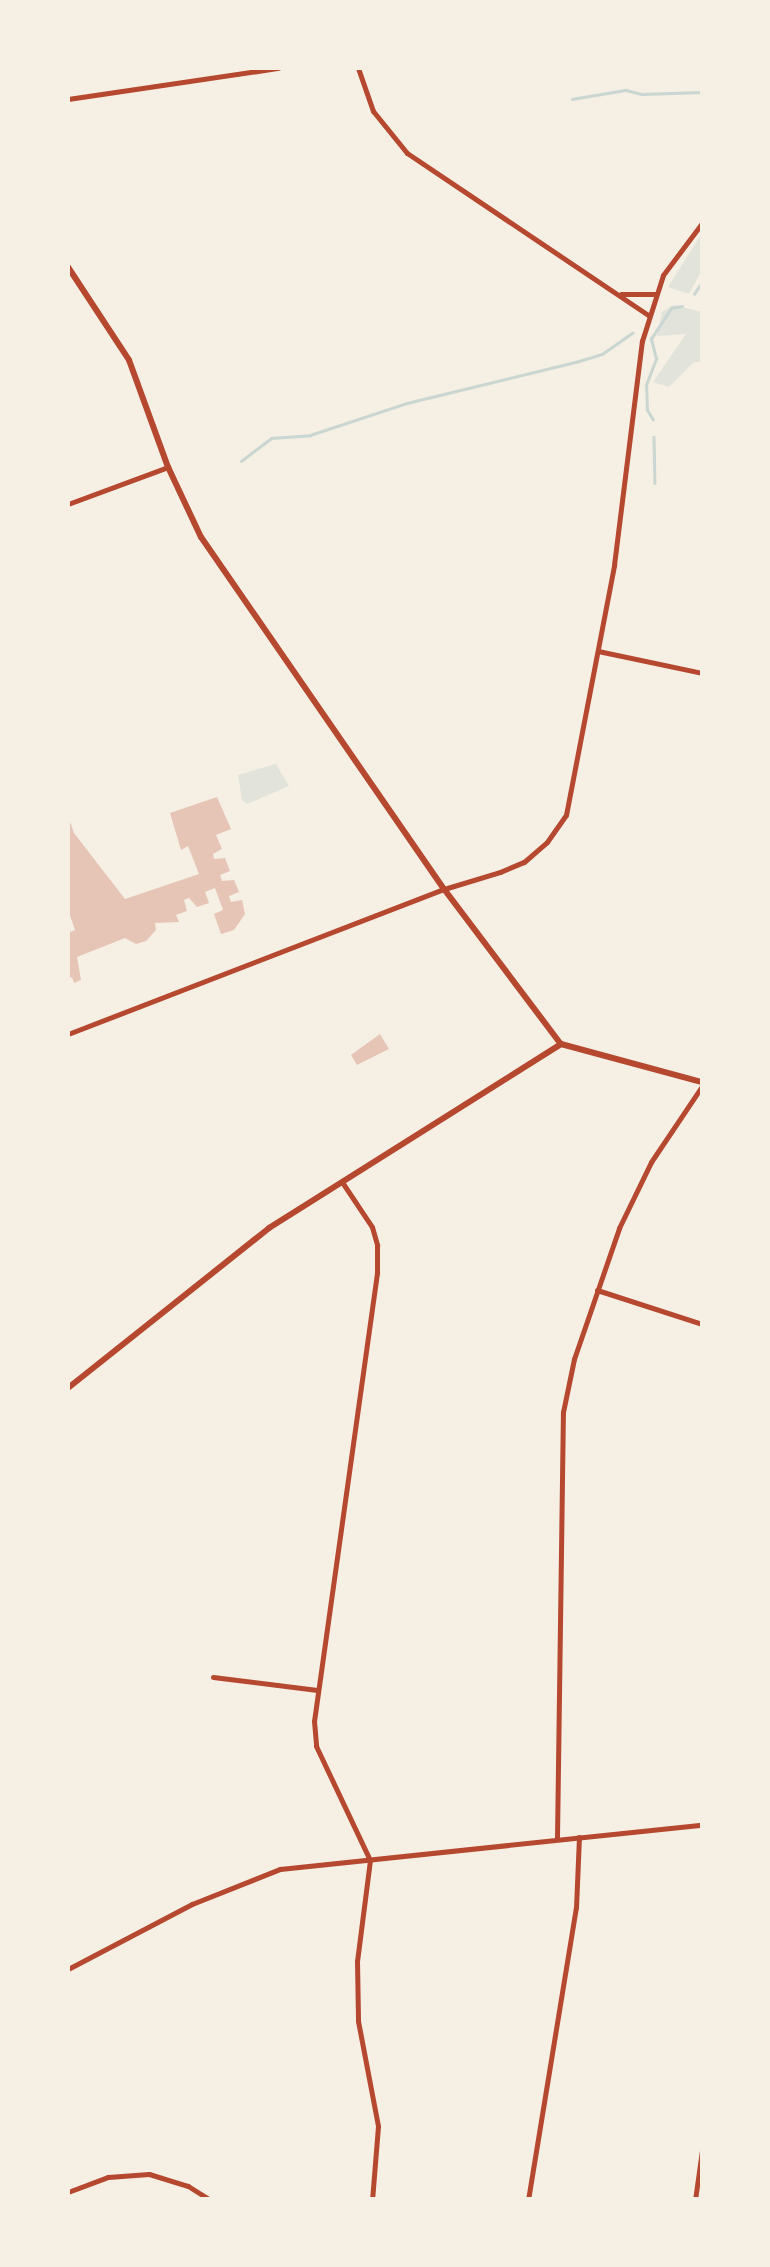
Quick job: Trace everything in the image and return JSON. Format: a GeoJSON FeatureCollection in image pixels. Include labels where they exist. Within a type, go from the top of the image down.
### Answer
{"type":"FeatureCollection","features":[{"type":"Feature","properties":{"kind":"street"},"geometry":{"type":"LineString","coordinates":[[68,99],[279,68]]}},
{"type":"Feature","properties":{"kind":"street"},"geometry":{"type":"LineString","coordinates":[[358,68],[373,111],[407,153],[648,315]]}},
{"type":"Feature","properties":{"kind":"street"},"geometry":{"type":"LineString","coordinates":[[68,1034],[524,862],[538,853],[564,818],[624,512],[648,315],[663,274],[702,223]]}},
{"type":"Feature","properties":{"kind":"street"},"geometry":{"type":"LineString","coordinates":[[68,267],[129,360],[168,467],[202,537],[444,889],[561,1044],[702,1084],[634,1196],[574,1359],[562,1412],[557,1838]]}},
{"type":"Feature","properties":{"kind":"street"},"geometry":{"type":"LineString","coordinates":[[621,294],[654,294]]}},
{"type":"Feature","properties":{"kind":"street"},"geometry":{"type":"LineString","coordinates":[[68,504],[168,467]]}},
{"type":"Feature","properties":{"kind":"street"},"geometry":{"type":"LineString","coordinates":[[598,651],[702,673]]}},
{"type":"Feature","properties":{"kind":"street"},"geometry":{"type":"LineString","coordinates":[[68,1388],[269,1228],[561,1044]]}},
{"type":"Feature","properties":{"kind":"street"},"geometry":{"type":"LineString","coordinates":[[342,1182],[372,1227],[378,1245],[377,1273],[317,1690],[316,1746],[370,1860],[357,1961],[358,2021],[378,2126],[372,2200]]}},
{"type":"Feature","properties":{"kind":"street"},"geometry":{"type":"LineString","coordinates":[[598,1290],[702,1324]]}},
{"type":"Feature","properties":{"kind":"street"},"geometry":{"type":"LineString","coordinates":[[213,1677],[317,1690]]}},
{"type":"Feature","properties":{"kind":"street"},"geometry":{"type":"LineString","coordinates":[[68,1969],[192,1904],[280,1870],[702,1825]]}},
{"type":"Feature","properties":{"kind":"street"},"geometry":{"type":"LineString","coordinates":[[528,2200],[566,1947],[576,1908],[579,1836]]}},
{"type":"Feature","properties":{"kind":"street"},"geometry":{"type":"LineString","coordinates":[[696,2200],[702,2150]]}},
{"type":"Feature","properties":{"kind":"street"},"geometry":{"type":"LineString","coordinates":[[68,2192],[108,2177],[149,2174],[188,2186],[210,2200]]}},
{"type":"Feature","properties":{"kind":"shaded area"},"geometry":{"type":"Polygon","coordinates":[[[702,233],[702,270],[689,294],[668,287],[702,233]]]}},
{"type":"Feature","properties":{"kind":"shaded area"},"geometry":{"type":"Polygon","coordinates":[[[674,305],[702,312],[702,361],[693,363],[669,387],[653,382],[686,334],[657,336],[662,312],[674,305]]]}},
{"type":"Feature","properties":{"kind":"shaded area"},"geometry":{"type":"Polygon","coordinates":[[[276,764],[289,786],[247,804],[242,800],[238,775],[276,764]]]}},
{"type":"Feature","properties":{"kind":"building"},"geometry":{"type":"Polygon","coordinates":[[[217,797],[231,829],[216,835],[222,849],[213,854],[214,859],[225,858],[230,871],[220,875],[222,881],[234,880],[239,892],[229,896],[231,902],[242,900],[245,914],[234,930],[221,934],[214,914],[223,910],[215,888],[205,892],[209,903],[197,907],[189,898],[184,900],[187,911],[176,915],[179,922],[155,923],[156,930],[146,941],[136,944],[125,938],[77,957],[81,980],[74,983],[72,977],[68,979],[68,933],[75,930],[68,910],[68,816],[74,833],[125,899],[199,874],[188,846],[181,850],[170,813],[217,797]]]}},
{"type":"Feature","properties":{"kind":"building"},"geometry":{"type":"Polygon","coordinates":[[[380,1034],[389,1049],[357,1065],[351,1055],[380,1034]]]}},
{"type":"Feature","properties":{"kind":"waterway"},"geometry":{"type":"LineString","coordinates":[[572,99],[626,90],[642,94],[702,92]]}},
{"type":"Feature","properties":{"kind":"waterway"},"geometry":{"type":"LineString","coordinates":[[694,294],[702,282]]}},
{"type":"Feature","properties":{"kind":"waterway"},"geometry":{"type":"LineString","coordinates":[[653,420],[647,410],[646,385],[656,359],[651,339],[671,308],[682,306]]}},
{"type":"Feature","properties":{"kind":"waterway"},"geometry":{"type":"LineString","coordinates":[[241,461],[271,438],[310,435],[407,403],[579,361],[602,354],[632,333]]}},
{"type":"Feature","properties":{"kind":"waterway"},"geometry":{"type":"LineString","coordinates":[[654,437],[655,483]]}}]}
